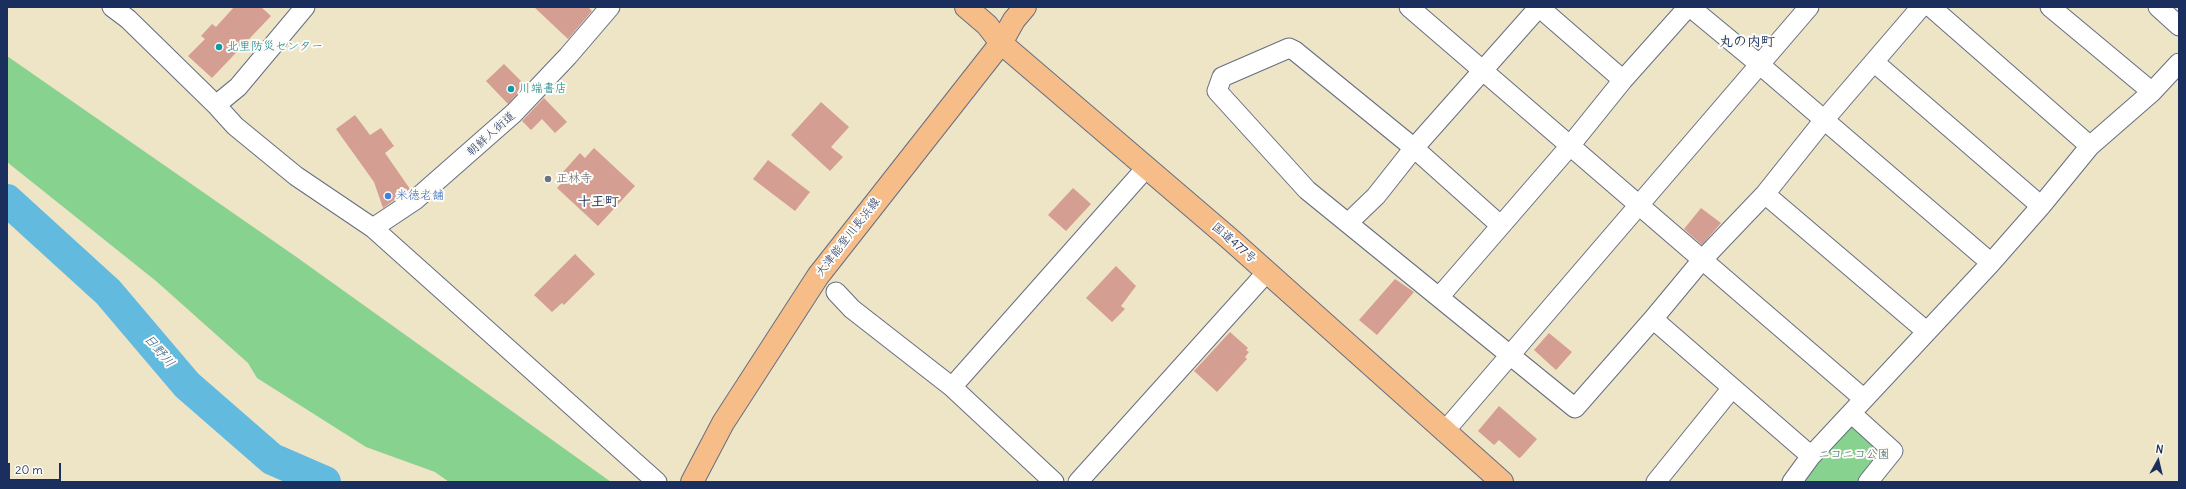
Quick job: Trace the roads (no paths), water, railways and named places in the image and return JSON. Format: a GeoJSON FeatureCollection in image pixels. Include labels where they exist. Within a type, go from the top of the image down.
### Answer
{"type":"FeatureCollection","features":[{"type":"Feature","properties":{"kind":"main road","name":"国道477号"},"geometry":{"type":"LineString","coordinates":[[966,7],[987,25],[1001,43],[1267,272],[1444,432],[1502,482]]}},
{"type":"Feature","properties":{"kind":"main road","name":"大津能登川長浜線"},"geometry":{"type":"LineString","coordinates":[[692,482],[723,422],[818,276],[1001,43],[1014,20],[1026,7]]}},
{"type":"Feature","properties":{"kind":"street"},"geometry":{"type":"LineString","coordinates":[[112,7],[128,19],[216,104],[235,126],[296,176],[373,228],[657,482]]}},
{"type":"Feature","properties":{"kind":"street"},"geometry":{"type":"LineString","coordinates":[[216,104],[238,87],[306,7]]}},
{"type":"Feature","properties":{"kind":"street","name":"朝鮮人街道"},"geometry":{"type":"LineString","coordinates":[[373,228],[414,200],[514,113],[568,56],[610,7]]}},
{"type":"Feature","properties":{"kind":"street"},"geometry":{"type":"LineString","coordinates":[[1409,7],[1569,147],[1702,260],[1858,406],[1893,451],[1868,482]]}},
{"type":"Feature","properties":{"kind":"street"},"geometry":{"type":"LineString","coordinates":[[1349,222],[1376,196],[1414,148],[1539,7],[1623,80]]}},
{"type":"Feature","properties":{"kind":"street"},"geometry":{"type":"LineString","coordinates":[[1440,296],[1569,147],[1623,80],[1689,7],[1760,64],[1991,263]]}},
{"type":"Feature","properties":{"kind":"street"},"geometry":{"type":"LineString","coordinates":[[1444,432],[1809,7]]}},
{"type":"Feature","properties":{"kind":"street"},"geometry":{"type":"LineString","coordinates":[[1500,225],[1414,148],[1289,48],[1222,76],[1217,91],[1307,190],[1440,296],[1510,356],[1575,408],[1653,319],[1702,260],[1765,194],[1824,120],[1921,7]]}},
{"type":"Feature","properties":{"kind":"street"},"geometry":{"type":"LineString","coordinates":[[1931,7],[2090,146]]}},
{"type":"Feature","properties":{"kind":"street"},"geometry":{"type":"LineString","coordinates":[[2050,7],[2152,92]]}},
{"type":"Feature","properties":{"kind":"street"},"geometry":{"type":"LineString","coordinates":[[2158,7],[2179,26]]}},
{"type":"Feature","properties":{"kind":"street"},"geometry":{"type":"LineString","coordinates":[[1874,62],[2041,206]]}},
{"type":"Feature","properties":{"kind":"street"},"geometry":{"type":"LineString","coordinates":[[1792,482],[1811,456],[1991,263],[2041,206],[2090,146],[2152,92],[2179,63]]}},
{"type":"Feature","properties":{"kind":"street"},"geometry":{"type":"LineString","coordinates":[[952,387],[1146,168]]}},
{"type":"Feature","properties":{"kind":"street"},"geometry":{"type":"LineString","coordinates":[[1765,194],[1926,331]]}},
{"type":"Feature","properties":{"kind":"street"},"geometry":{"type":"LineString","coordinates":[[1078,482],[1267,272]]}},
{"type":"Feature","properties":{"kind":"street"},"geometry":{"type":"LineString","coordinates":[[836,292],[852,309],[952,387],[1054,482]]}},
{"type":"Feature","properties":{"kind":"street"},"geometry":{"type":"LineString","coordinates":[[1653,319],[1811,456]]}},
{"type":"Feature","properties":{"kind":"street"},"geometry":{"type":"LineString","coordinates":[[1656,482],[1732,388]]}},
{"type":"Feature","properties":{"kind":"waterway","name":"日野川"},"geometry":{"type":"LineString","coordinates":[[7,200],[108,292],[187,385],[272,459],[325,482]]}},
{"type":"Feature","properties":{"kind":"place","name":"北里防災センター"},"geometry":{"type":"Point","coordinates":[219,47]}},
{"type":"Feature","properties":{"kind":"place","name":"川端書店"},"geometry":{"type":"Point","coordinates":[511,89]}},
{"type":"Feature","properties":{"kind":"place","name":"正林寺"},"geometry":{"type":"Point","coordinates":[548,179]}},
{"type":"Feature","properties":{"kind":"place","name":"米徳老舗"},"geometry":{"type":"Point","coordinates":[388,196]}},
{"type":"Feature","properties":{"kind":"district","name":"丸の内町"},"geometry":{"type":"Point","coordinates":[1747,42]}},
{"type":"Feature","properties":{"kind":"district","name":"十王町"},"geometry":{"type":"Point","coordinates":[598,202]}},
{"type":"Feature","properties":{"kind":"park label","name":"ニコニコ公園"},"geometry":{"type":"Point","coordinates":[1854,455]}}]}
